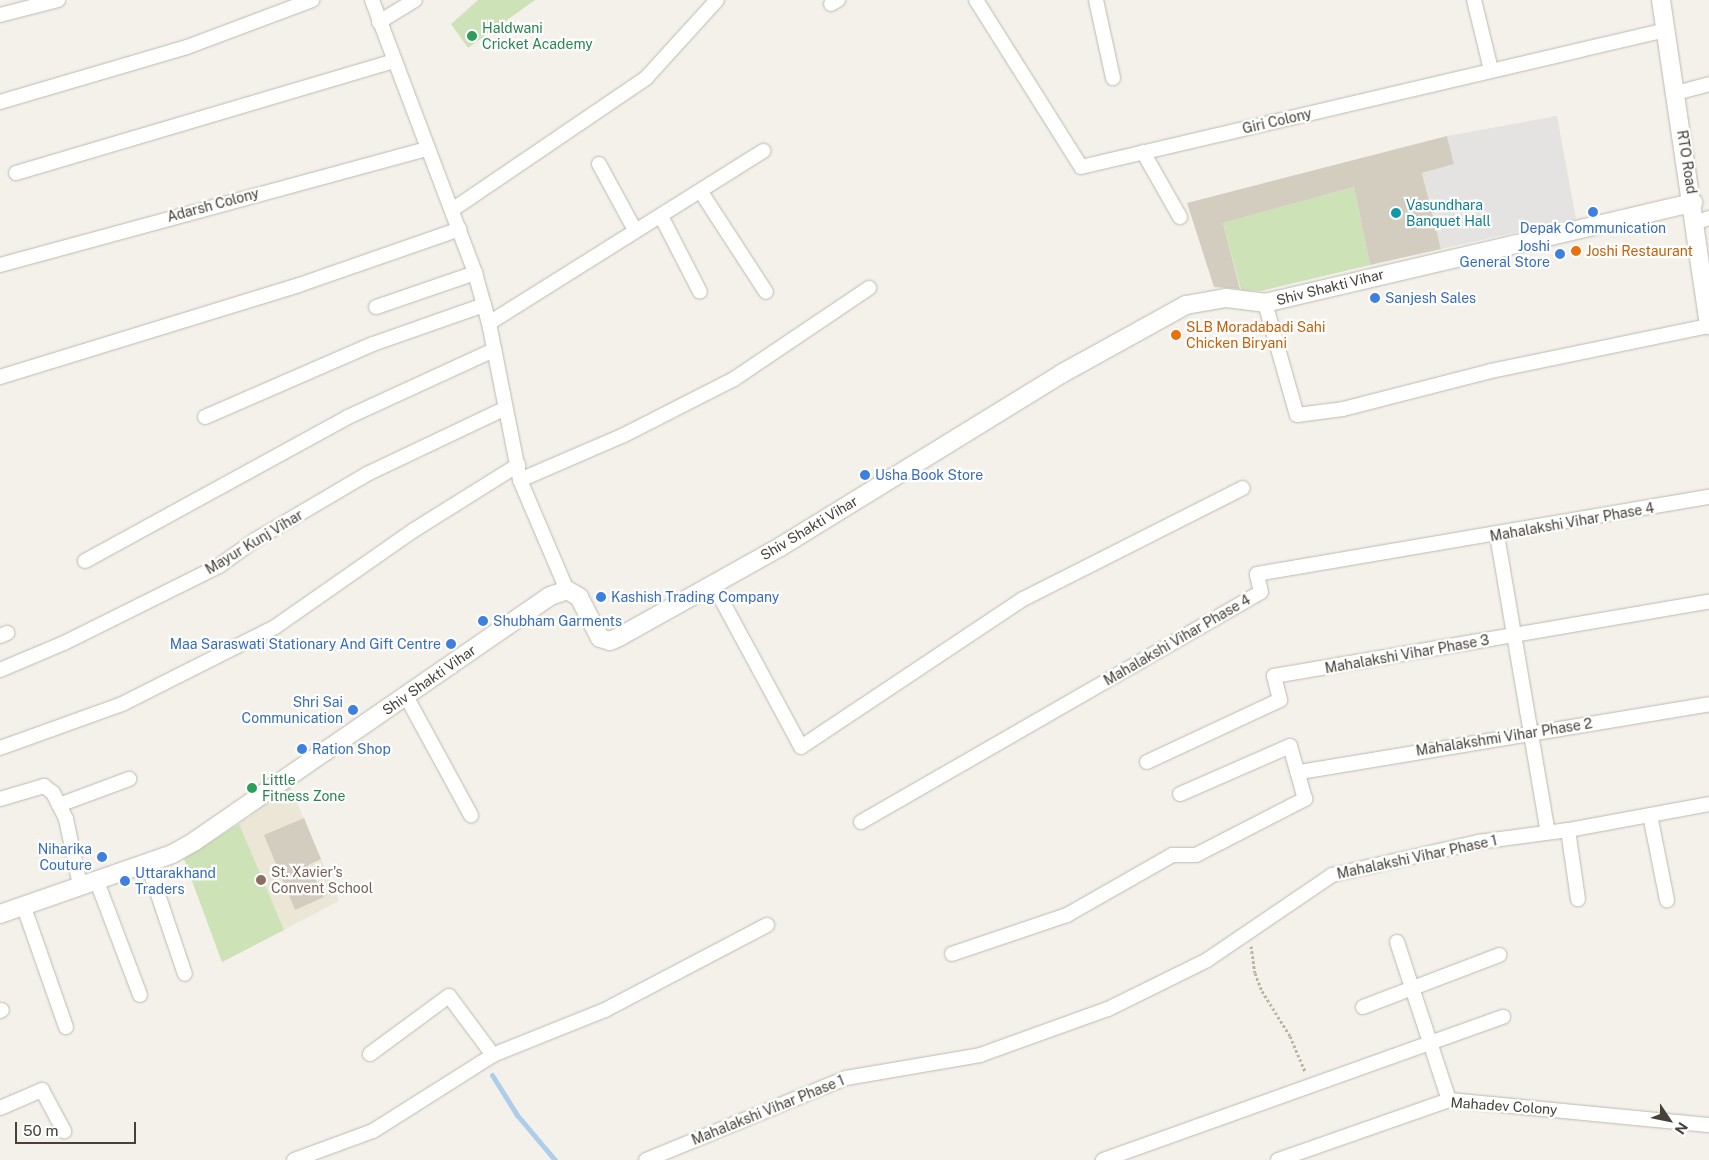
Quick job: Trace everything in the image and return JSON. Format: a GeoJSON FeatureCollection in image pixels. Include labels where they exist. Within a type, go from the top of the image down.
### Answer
{"type":"FeatureCollection","features":[{"type":"Feature","properties":{"kind":"street"},"geometry":{"type":"LineString","coordinates":[[0,15],[58,0]]}},
{"type":"Feature","properties":{"kind":"street"},"geometry":{"type":"LineString","coordinates":[[0,102],[187,47],[312,0]]}},
{"type":"Feature","properties":{"kind":"street"},"geometry":{"type":"LineString","coordinates":[[372,0],[475,273],[489,323],[504,409],[520,480],[567,590]]}},
{"type":"Feature","properties":{"kind":"street"},"geometry":{"type":"LineString","coordinates":[[379,22],[416,0]]}},
{"type":"Feature","properties":{"kind":"street"},"geometry":{"type":"LineString","coordinates":[[452,210],[646,78],[717,0]]}},
{"type":"Feature","properties":{"kind":"street","name":"Giri Colony"},"geometry":{"type":"LineString","coordinates":[[976,0],[1081,167],[1666,30]]}},
{"type":"Feature","properties":{"kind":"street"},"geometry":{"type":"LineString","coordinates":[[1096,0],[1114,78]]}},
{"type":"Feature","properties":{"kind":"street"},"geometry":{"type":"LineString","coordinates":[[1474,0],[1490,70]]}},
{"type":"Feature","properties":{"kind":"street","name":"RTO Road"},"geometry":{"type":"LineString","coordinates":[[1661,0],[1693,203],[1702,220],[1709,326]]}},
{"type":"Feature","properties":{"kind":"street"},"geometry":{"type":"LineString","coordinates":[[16,173],[394,61]]}},
{"type":"Feature","properties":{"kind":"street"},"geometry":{"type":"LineString","coordinates":[[1676,93],[1709,84]]}},
{"type":"Feature","properties":{"kind":"street","name":"Adarsh Colony"},"geometry":{"type":"LineString","coordinates":[[0,265],[428,149]]}},
{"type":"Feature","properties":{"kind":"street"},"geometry":{"type":"LineString","coordinates":[[489,323],[635,230],[701,192],[763,151]]}},
{"type":"Feature","properties":{"kind":"street"},"geometry":{"type":"LineString","coordinates":[[1143,152],[1180,217]]}},
{"type":"Feature","properties":{"kind":"street"},"geometry":{"type":"LineString","coordinates":[[599,164],[635,230]]}},
{"type":"Feature","properties":{"kind":"street"},"geometry":{"type":"LineString","coordinates":[[701,192],[766,292]]}},
{"type":"Feature","properties":{"kind":"street","name":"Shiv Shakti Vihar"},"geometry":{"type":"LineString","coordinates":[[0,914],[147,862],[195,841],[550,596],[567,590],[579,597],[600,638],[610,641],[788,542],[1061,374],[1186,305],[1226,298],[1265,303],[1693,203]]}},
{"type":"Feature","properties":{"kind":"street"},"geometry":{"type":"LineString","coordinates":[[660,216],[700,292]]}},
{"type":"Feature","properties":{"kind":"street"},"geometry":{"type":"LineString","coordinates":[[0,377],[299,285],[460,229]]}},
{"type":"Feature","properties":{"kind":"street"},"geometry":{"type":"LineString","coordinates":[[376,307],[475,273]]}},
{"type":"Feature","properties":{"kind":"street"},"geometry":{"type":"LineString","coordinates":[[520,480],[624,434],[734,379],[869,288]]}},
{"type":"Feature","properties":{"kind":"street"},"geometry":{"type":"LineString","coordinates":[[1265,303],[1297,415],[1343,409],[1491,371],[1709,326]]}},
{"type":"Feature","properties":{"kind":"street"},"geometry":{"type":"LineString","coordinates":[[205,417],[373,344],[484,305]]}},
{"type":"Feature","properties":{"kind":"street"},"geometry":{"type":"LineString","coordinates":[[85,561],[348,417],[494,350]]}},
{"type":"Feature","properties":{"kind":"street","name":"Mayur Kunj Vihar"},"geometry":{"type":"LineString","coordinates":[[0,670],[64,643],[219,566],[255,540],[367,474],[504,409]]}},
{"type":"Feature","properties":{"kind":"street"},"geometry":{"type":"LineString","coordinates":[[0,748],[122,704],[274,627],[414,530],[518,465]]}},
{"type":"Feature","properties":{"kind":"street"},"geometry":{"type":"LineString","coordinates":[[713,584],[801,746],[1023,599],[1243,488]]}},
{"type":"Feature","properties":{"kind":"street","name":"Mahalakshi Vihar Phase 4"},"geometry":{"type":"LineString","coordinates":[[861,822],[1261,592],[1257,574],[1709,497]]}},
{"type":"Feature","properties":{"kind":"street"},"geometry":{"type":"LineString","coordinates":[[1497,534],[1516,635],[1548,832]]}},
{"type":"Feature","properties":{"kind":"street","name":"Mahalakshi Vihar Phase 3"},"geometry":{"type":"LineString","coordinates":[[1147,762],[1280,700],[1274,676],[1709,602]]}},
{"type":"Feature","properties":{"kind":"street"},"geometry":{"type":"LineString","coordinates":[[406,696],[471,815]]}},
{"type":"Feature","properties":{"kind":"street","name":"Mahalakshmi Vihar Phase 2"},"geometry":{"type":"LineString","coordinates":[[1300,772],[1709,704]]}},
{"type":"Feature","properties":{"kind":"street"},"geometry":{"type":"LineString","coordinates":[[952,954],[1067,915],[1172,855],[1196,855],[1305,799],[1300,772],[1290,746],[1180,794]]}},
{"type":"Feature","properties":{"kind":"street"},"geometry":{"type":"LineString","coordinates":[[59,805],[129,779]]}},
{"type":"Feature","properties":{"kind":"street"},"geometry":{"type":"LineString","coordinates":[[0,799],[44,786],[53,793],[66,819],[88,882],[140,995]]}},
{"type":"Feature","properties":{"kind":"street","name":"Mahalakshi Vihar Phase 1"},"geometry":{"type":"LineString","coordinates":[[646,1160],[846,1078],[980,1055],[1108,1009],[1207,960],[1332,875],[1478,842],[1568,830],[1709,804]]}},
{"type":"Feature","properties":{"kind":"street"},"geometry":{"type":"LineString","coordinates":[[1650,815],[1667,900]]}},
{"type":"Feature","properties":{"kind":"street"},"geometry":{"type":"LineString","coordinates":[[1568,830],[1578,899]]}},
{"type":"Feature","properties":{"kind":"street"},"geometry":{"type":"LineString","coordinates":[[147,862],[185,974]]}},
{"type":"Feature","properties":{"kind":"street"},"geometry":{"type":"LineString","coordinates":[[21,907],[26,913],[66,1027]]}},
{"type":"Feature","properties":{"kind":"street"},"geometry":{"type":"LineString","coordinates":[[294,1160],[373,1131],[493,1054],[606,1010],[767,925]]}},
{"type":"Feature","properties":{"kind":"street"},"geometry":{"type":"LineString","coordinates":[[1397,942],[1429,1043],[1450,1100]]}},
{"type":"Feature","properties":{"kind":"street"},"geometry":{"type":"LineString","coordinates":[[1363,1007],[1499,955]]}},
{"type":"Feature","properties":{"kind":"street"},"geometry":{"type":"LineString","coordinates":[[370,1054],[449,996],[493,1054]]}},
{"type":"Feature","properties":{"kind":"street"},"geometry":{"type":"LineString","coordinates":[[1103,1160],[1503,1018]]}},
{"type":"Feature","properties":{"kind":"street"},"geometry":{"type":"LineString","coordinates":[[0,1108],[42,1090],[64,1132]]}},
{"type":"Feature","properties":{"kind":"street","name":"Mahadev Colony"},"geometry":{"type":"LineString","coordinates":[[1278,1160],[1450,1100],[1709,1125]]}},
{"type":"Feature","properties":{"kind":"path"},"geometry":{"type":"LineString","coordinates":[[1250,930],[1255,973],[1262,991],[1290,1036],[1310,1086]]}},
{"type":"Feature","properties":{"kind":"shaded area"},"geometry":{"type":"Polygon","coordinates":[[[1557,116],[1576,219],[1441,249],[1422,173],[1454,164],[1447,136],[1557,116]]]}},
{"type":"Feature","properties":{"kind":"shaded area","name":"St. Xavier's Convent School"},"geometry":{"type":"Polygon","coordinates":[[[290,787],[339,901],[222,962],[184,859],[239,824],[290,787]]]}},
{"type":"Feature","properties":{"kind":"green space","name":"Haldwani Cricket Academy"},"geometry":{"type":"Polygon","coordinates":[[[478,0],[535,0],[468,48],[451,24],[478,0]]]}},
{"type":"Feature","properties":{"kind":"green space"},"geometry":{"type":"Polygon","coordinates":[[[1354,187],[1370,265],[1261,291],[1241,290],[1223,223],[1354,187]]]}},
{"type":"Feature","properties":{"kind":"green space"},"geometry":{"type":"Polygon","coordinates":[[[239,824],[284,930],[222,962],[184,859],[239,824]]]}},
{"type":"Feature","properties":{"kind":"building","name":"Vasundhara Banquet Hall"},"geometry":{"type":"Polygon","coordinates":[[[1447,136],[1454,164],[1422,173],[1441,249],[1370,265],[1354,187],[1223,223],[1240,289],[1214,287],[1187,203],[1447,136]]]}},
{"type":"Feature","properties":{"kind":"building"},"geometry":{"type":"Polygon","coordinates":[[[304,818],[321,859],[308,865],[324,897],[295,910],[264,835],[304,818]]]}},
{"type":"Feature","properties":{"kind":"waterway"},"geometry":{"type":"LineString","coordinates":[[492,1075],[517,1115],[555,1160]]}},
{"type":"Feature","properties":{"kind":"place","name":"Haldwani Cricket Academy"},"geometry":{"type":"Point","coordinates":[472,36]}},
{"type":"Feature","properties":{"kind":"place","name":"Depak Communication"},"geometry":{"type":"Point","coordinates":[1593,212]}},
{"type":"Feature","properties":{"kind":"place","name":"Vasundhara Banquet Hall"},"geometry":{"type":"Point","coordinates":[1396,213]}},
{"type":"Feature","properties":{"kind":"place","name":"Joshi Restaurant"},"geometry":{"type":"Point","coordinates":[1576,251]}},
{"type":"Feature","properties":{"kind":"place","name":"Joshi General Store"},"geometry":{"type":"Point","coordinates":[1560,254]}},
{"type":"Feature","properties":{"kind":"place","name":"Sanjesh Sales"},"geometry":{"type":"Point","coordinates":[1375,298]}},
{"type":"Feature","properties":{"kind":"place","name":"SLB Moradabadi Sahi Chicken Biryani"},"geometry":{"type":"Point","coordinates":[1176,335]}},
{"type":"Feature","properties":{"kind":"place","name":"Usha Book Store"},"geometry":{"type":"Point","coordinates":[865,475]}},
{"type":"Feature","properties":{"kind":"place","name":"Kashish Trading Company"},"geometry":{"type":"Point","coordinates":[601,597]}},
{"type":"Feature","properties":{"kind":"place","name":"Shubham Garments"},"geometry":{"type":"Point","coordinates":[483,621]}},
{"type":"Feature","properties":{"kind":"place","name":"Maa Saraswati Stationary And Gift Centre"},"geometry":{"type":"Point","coordinates":[451,644]}},
{"type":"Feature","properties":{"kind":"place","name":"Shri Sai Communication"},"geometry":{"type":"Point","coordinates":[353,710]}},
{"type":"Feature","properties":{"kind":"place","name":"Ration Shop"},"geometry":{"type":"Point","coordinates":[302,749]}},
{"type":"Feature","properties":{"kind":"place","name":"Little Fitness Zone"},"geometry":{"type":"Point","coordinates":[252,788]}},
{"type":"Feature","properties":{"kind":"place","name":"Niharika Couture"},"geometry":{"type":"Point","coordinates":[102,857]}},
{"type":"Feature","properties":{"kind":"place","name":"St. Xavier's Convent School"},"geometry":{"type":"Point","coordinates":[261,880]}},
{"type":"Feature","properties":{"kind":"place","name":"Uttarakhand Traders"},"geometry":{"type":"Point","coordinates":[125,881]}}]}
